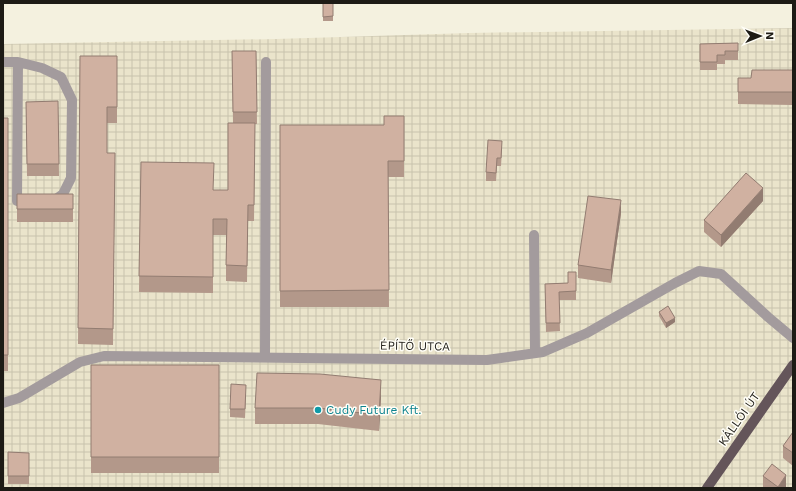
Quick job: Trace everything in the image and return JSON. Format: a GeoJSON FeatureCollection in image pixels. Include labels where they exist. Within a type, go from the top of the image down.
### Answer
{"type":"FeatureCollection","features":[{"type":"Feature","properties":{"kind":"main road","name":"KÁLLÓI ÚT"},"geometry":{"type":"LineString","coordinates":[[707,488],[793,365]]}},
{"type":"Feature","properties":{"kind":"lane"},"geometry":{"type":"LineString","coordinates":[[3,62],[18,62],[42,68],[61,77],[72,100],[71,178],[63,194],[53,201],[17,200],[18,62]]}},
{"type":"Feature","properties":{"kind":"lane"},"geometry":{"type":"LineString","coordinates":[[265,357],[266,62]]}},
{"type":"Feature","properties":{"kind":"lane"},"geometry":{"type":"LineString","coordinates":[[534,235],[535,353]]}},
{"type":"Feature","properties":{"kind":"lane","name":"ÉPÍTŐ UTCA"},"geometry":{"type":"LineString","coordinates":[[3,403],[19,398],[80,362],[104,356],[488,360],[543,352],[587,333],[699,271],[720,274],[793,338]]}},
{"type":"Feature","properties":{"kind":"shaded area"},"geometry":{"type":"Polygon","coordinates":[[[793,28],[793,488],[3,488],[3,44],[276,39],[469,33],[793,28]]]}},
{"type":"Feature","properties":{"kind":"building"},"geometry":{"type":"Polygon","coordinates":[[[323,3],[333,3],[333,16],[323,17],[323,3]]]}},
{"type":"Feature","properties":{"kind":"building"},"geometry":{"type":"Polygon","coordinates":[[[738,43],[738,51],[725,51],[725,55],[717,55],[717,62],[700,62],[700,44],[738,43]]]}},
{"type":"Feature","properties":{"kind":"building"},"geometry":{"type":"Polygon","coordinates":[[[232,51],[256,51],[257,112],[233,112],[232,51]]]}},
{"type":"Feature","properties":{"kind":"building"},"geometry":{"type":"Polygon","coordinates":[[[80,56],[117,56],[117,107],[107,107],[107,153],[115,153],[113,329],[78,328],[80,56]]]}},
{"type":"Feature","properties":{"kind":"building"},"geometry":{"type":"Polygon","coordinates":[[[752,70],[793,70],[793,92],[738,92],[738,78],[751,78],[752,70]]]}},
{"type":"Feature","properties":{"kind":"building"},"geometry":{"type":"Polygon","coordinates":[[[58,101],[59,164],[27,164],[26,102],[58,101]]]}},
{"type":"Feature","properties":{"kind":"building"},"geometry":{"type":"Polygon","coordinates":[[[384,116],[404,116],[404,161],[388,161],[389,290],[280,291],[280,125],[384,125],[384,116]]]}},
{"type":"Feature","properties":{"kind":"building"},"geometry":{"type":"Polygon","coordinates":[[[3,118],[8,118],[8,355],[3,355],[3,118]]]}},
{"type":"Feature","properties":{"kind":"building"},"geometry":{"type":"Polygon","coordinates":[[[228,123],[255,123],[254,205],[248,205],[247,266],[226,265],[227,219],[213,219],[213,277],[139,276],[141,162],[214,163],[213,190],[228,190],[228,123]]]}},
{"type":"Feature","properties":{"kind":"building"},"geometry":{"type":"Polygon","coordinates":[[[488,140],[502,141],[501,158],[497,158],[496,173],[486,172],[488,140]]]}},
{"type":"Feature","properties":{"kind":"building"},"geometry":{"type":"Polygon","coordinates":[[[746,173],[763,188],[721,235],[704,220],[746,173]]]}},
{"type":"Feature","properties":{"kind":"building"},"geometry":{"type":"Polygon","coordinates":[[[17,194],[73,194],[73,209],[17,209],[17,194]]]}},
{"type":"Feature","properties":{"kind":"building"},"geometry":{"type":"Polygon","coordinates":[[[588,196],[621,200],[611,270],[578,265],[588,196]]]}},
{"type":"Feature","properties":{"kind":"building"},"geometry":{"type":"Polygon","coordinates":[[[568,272],[576,272],[576,291],[559,292],[560,323],[546,323],[545,284],[568,283],[568,272]]]}},
{"type":"Feature","properties":{"kind":"building"},"geometry":{"type":"Polygon","coordinates":[[[668,306],[675,318],[666,323],[659,312],[668,306]]]}},
{"type":"Feature","properties":{"kind":"building"},"geometry":{"type":"Polygon","coordinates":[[[91,365],[219,365],[219,457],[91,457],[91,365]]]}},
{"type":"Feature","properties":{"kind":"building"},"geometry":{"type":"Polygon","coordinates":[[[257,373],[320,374],[381,380],[379,415],[318,408],[255,408],[257,373]]]}},
{"type":"Feature","properties":{"kind":"building"},"geometry":{"type":"Polygon","coordinates":[[[231,384],[246,385],[245,409],[230,409],[231,384]]]}},
{"type":"Feature","properties":{"kind":"building"},"geometry":{"type":"Polygon","coordinates":[[[793,432],[793,453],[783,446],[793,432]]]}},
{"type":"Feature","properties":{"kind":"building"},"geometry":{"type":"Polygon","coordinates":[[[8,452],[29,453],[29,476],[8,476],[8,452]]]}},
{"type":"Feature","properties":{"kind":"building"},"geometry":{"type":"Polygon","coordinates":[[[772,464],[786,475],[778,487],[763,476],[772,464]]]}},
{"type":"Feature","properties":{"kind":"place","name":"Cudy Future Kft."},"geometry":{"type":"Point","coordinates":[318,410]}}]}
